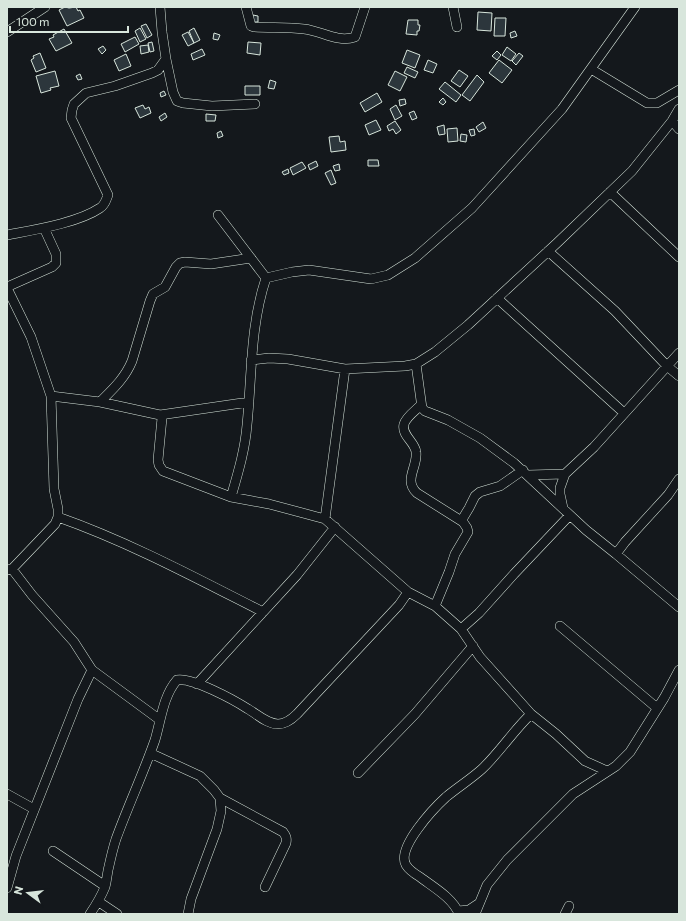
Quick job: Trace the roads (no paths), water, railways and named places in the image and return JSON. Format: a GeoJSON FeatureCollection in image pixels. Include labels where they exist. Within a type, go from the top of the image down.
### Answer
{"type":"FeatureCollection","features":[{"type":"Feature","properties":{"kind":"street"},"geometry":{"type":"LineString","coordinates":[[7,32],[45,7]]}},
{"type":"Feature","properties":{"kind":"street"},"geometry":{"type":"LineString","coordinates":[[160,7],[166,59],[173,92],[177,101],[212,106],[255,104]]}},
{"type":"Feature","properties":{"kind":"street"},"geometry":{"type":"LineString","coordinates":[[246,7],[251,26],[254,27],[302,29],[316,31],[335,38],[348,40],[355,37],[365,7]]}},
{"type":"Feature","properties":{"kind":"street"},"geometry":{"type":"LineString","coordinates":[[453,7],[457,28]]}},
{"type":"Feature","properties":{"kind":"street"},"geometry":{"type":"LineString","coordinates":[[266,278],[309,270],[371,279],[388,274],[415,258],[472,208],[562,109],[635,7]]}},
{"type":"Feature","properties":{"kind":"street"},"geometry":{"type":"LineString","coordinates":[[7,235],[44,228],[83,216],[101,208],[108,195],[71,118],[74,104],[86,93],[115,86],[152,73],[158,70],[166,59]]}},
{"type":"Feature","properties":{"kind":"street"},"geometry":{"type":"LineString","coordinates":[[591,69],[647,103],[657,103],[679,90]]}},
{"type":"Feature","properties":{"kind":"street"},"geometry":{"type":"LineString","coordinates":[[251,360],[268,358],[288,359],[345,369],[405,366],[416,364],[435,352],[468,325],[632,171],[672,121],[679,109]]}},
{"type":"Feature","properties":{"kind":"street"},"geometry":{"type":"LineString","coordinates":[[672,121],[679,129]]}},
{"type":"Feature","properties":{"kind":"street"},"geometry":{"type":"LineString","coordinates":[[610,192],[679,257]]}},
{"type":"Feature","properties":{"kind":"street"},"geometry":{"type":"LineString","coordinates":[[218,215],[266,278]]}},
{"type":"Feature","properties":{"kind":"street"},"geometry":{"type":"LineString","coordinates":[[44,228],[56,254],[56,263],[52,267],[7,288],[31,337],[51,396],[54,489],[58,517],[55,524],[10,569],[32,596],[74,642],[92,670],[160,720]]}},
{"type":"Feature","properties":{"kind":"street"},"geometry":{"type":"LineString","coordinates":[[548,251],[614,311],[667,366],[679,376]]}},
{"type":"Feature","properties":{"kind":"street"},"geometry":{"type":"LineString","coordinates":[[100,402],[119,383],[128,371],[153,294],[165,287],[176,267],[180,263],[211,264],[251,258]]}},
{"type":"Feature","properties":{"kind":"street"},"geometry":{"type":"LineString","coordinates":[[231,497],[242,459],[247,427],[251,360],[257,310],[266,278]]}},
{"type":"Feature","properties":{"kind":"street"},"geometry":{"type":"LineString","coordinates":[[497,298],[624,413]]}},
{"type":"Feature","properties":{"kind":"street"},"geometry":{"type":"LineString","coordinates":[[253,344],[268,358]]}},
{"type":"Feature","properties":{"kind":"street"},"geometry":{"type":"LineString","coordinates":[[566,513],[560,494],[560,488],[566,474],[594,447],[679,353]]}},
{"type":"Feature","properties":{"kind":"street"},"geometry":{"type":"LineString","coordinates":[[416,364],[421,405],[425,411],[448,420],[480,438],[525,472],[566,513],[679,607]]}},
{"type":"Feature","properties":{"kind":"street"},"geometry":{"type":"LineString","coordinates":[[325,518],[345,369]]}},
{"type":"Feature","properties":{"kind":"street"},"geometry":{"type":"LineString","coordinates":[[51,396],[100,402],[160,415],[249,402]]}},
{"type":"Feature","properties":{"kind":"street"},"geometry":{"type":"LineString","coordinates":[[421,405],[405,421],[404,425],[404,430],[416,448],[417,454],[411,482],[412,488],[416,493],[463,522],[468,532],[455,554],[435,606]]}},
{"type":"Feature","properties":{"kind":"street"},"geometry":{"type":"LineString","coordinates":[[160,415],[162,418],[158,460],[163,472],[231,497],[269,504],[325,518],[408,592],[435,606],[461,629],[488,666],[531,714],[556,734],[585,761],[607,772]]}},
{"type":"Feature","properties":{"kind":"street"},"geometry":{"type":"LineString","coordinates":[[463,522],[463,518],[475,496],[480,492],[500,486],[525,472],[566,474]]}},
{"type":"Feature","properties":{"kind":"street"},"geometry":{"type":"LineString","coordinates":[[616,554],[668,495],[679,479]]}},
{"type":"Feature","properties":{"kind":"street"},"geometry":{"type":"LineString","coordinates":[[461,629],[479,613],[566,513]]}},
{"type":"Feature","properties":{"kind":"street"},"geometry":{"type":"LineString","coordinates":[[58,517],[88,527],[128,545],[194,576],[263,612]]}},
{"type":"Feature","properties":{"kind":"street"},"geometry":{"type":"LineString","coordinates":[[197,684],[297,575],[335,527]]}},
{"type":"Feature","properties":{"kind":"street"},"geometry":{"type":"LineString","coordinates":[[90,914],[98,902],[105,886],[113,848],[150,753],[170,691],[177,680],[184,679],[206,687],[270,722],[277,724],[284,723],[297,714],[399,605],[408,592]]}},
{"type":"Feature","properties":{"kind":"street"},"geometry":{"type":"LineString","coordinates":[[560,626],[657,708]]}},
{"type":"Feature","properties":{"kind":"street"},"geometry":{"type":"LineString","coordinates":[[358,773],[415,714],[473,646]]}},
{"type":"Feature","properties":{"kind":"street"},"geometry":{"type":"LineString","coordinates":[[7,888],[16,856],[34,809],[78,699],[92,670]]}},
{"type":"Feature","properties":{"kind":"street"},"geometry":{"type":"LineString","coordinates":[[475,914],[487,885],[507,860],[573,794],[616,766],[630,752],[679,670]]}},
{"type":"Feature","properties":{"kind":"street"},"geometry":{"type":"LineString","coordinates":[[478,904],[469,910],[459,913],[442,893],[413,873],[406,865],[404,856],[406,847],[432,811],[483,768],[522,722],[531,714]]}},
{"type":"Feature","properties":{"kind":"street"},"geometry":{"type":"LineString","coordinates":[[150,753],[200,776],[220,798],[283,832],[287,838],[286,843],[265,888]]}},
{"type":"Feature","properties":{"kind":"street"},"geometry":{"type":"LineString","coordinates":[[7,794],[34,809]]}},
{"type":"Feature","properties":{"kind":"street"},"geometry":{"type":"LineString","coordinates":[[188,914],[191,899],[217,829],[221,811],[220,798]]}},
{"type":"Feature","properties":{"kind":"street"},"geometry":{"type":"LineString","coordinates":[[53,851],[105,886]]}},
{"type":"Feature","properties":{"kind":"street"},"geometry":{"type":"LineString","coordinates":[[98,902],[117,914]]}}]}
